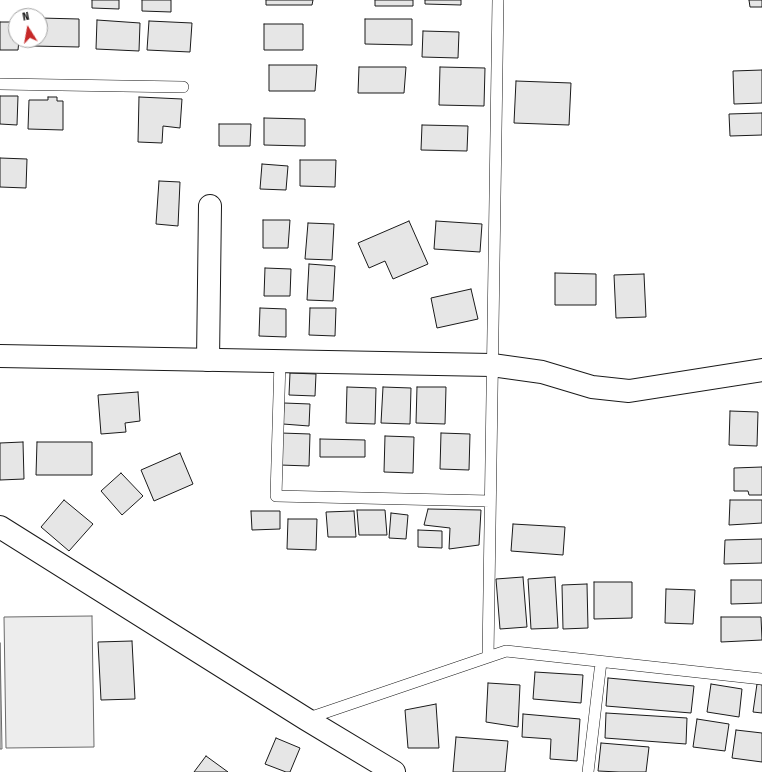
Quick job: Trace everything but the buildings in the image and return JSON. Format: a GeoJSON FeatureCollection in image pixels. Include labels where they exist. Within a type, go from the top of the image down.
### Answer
{"type":"FeatureCollection","features":[{"type":"Feature","properties":{"kind":"street"},"geometry":{"type":"LineString","coordinates":[[208,360],[210,206]]}},
{"type":"Feature","properties":{"kind":"street"},"geometry":{"type":"LineString","coordinates":[[0,356],[492,365],[542,372],[592,387],[629,391],[762,370]]}},
{"type":"Feature","properties":{"kind":"street"},"geometry":{"type":"LineString","coordinates":[[0,527],[306,719],[394,772]]}},
{"type":"Feature","properties":{"kind":"lane"},"geometry":{"type":"LineString","coordinates":[[488,657],[498,0]]}},
{"type":"Feature","properties":{"kind":"lane"},"geometry":{"type":"LineString","coordinates":[[0,84],[183,87]]}},
{"type":"Feature","properties":{"kind":"lane"},"geometry":{"type":"LineString","coordinates":[[280,361],[276,496],[490,501]]}},
{"type":"Feature","properties":{"kind":"lane"},"geometry":{"type":"LineString","coordinates":[[306,719],[506,651],[762,679]]}},
{"type":"Feature","properties":{"kind":"lane"},"geometry":{"type":"LineString","coordinates":[[588,772],[601,662]]}},
{"type":"Feature","properties":{"kind":"shaded area"},"geometry":{"type":"Polygon","coordinates":[[[92,616],[94,747],[6,748],[4,617],[92,616]]]}},
{"type":"Feature","properties":{"kind":"shaded area"},"geometry":{"type":"Polygon","coordinates":[[[0,643],[2,749],[0,749],[0,643]]]}}]}
